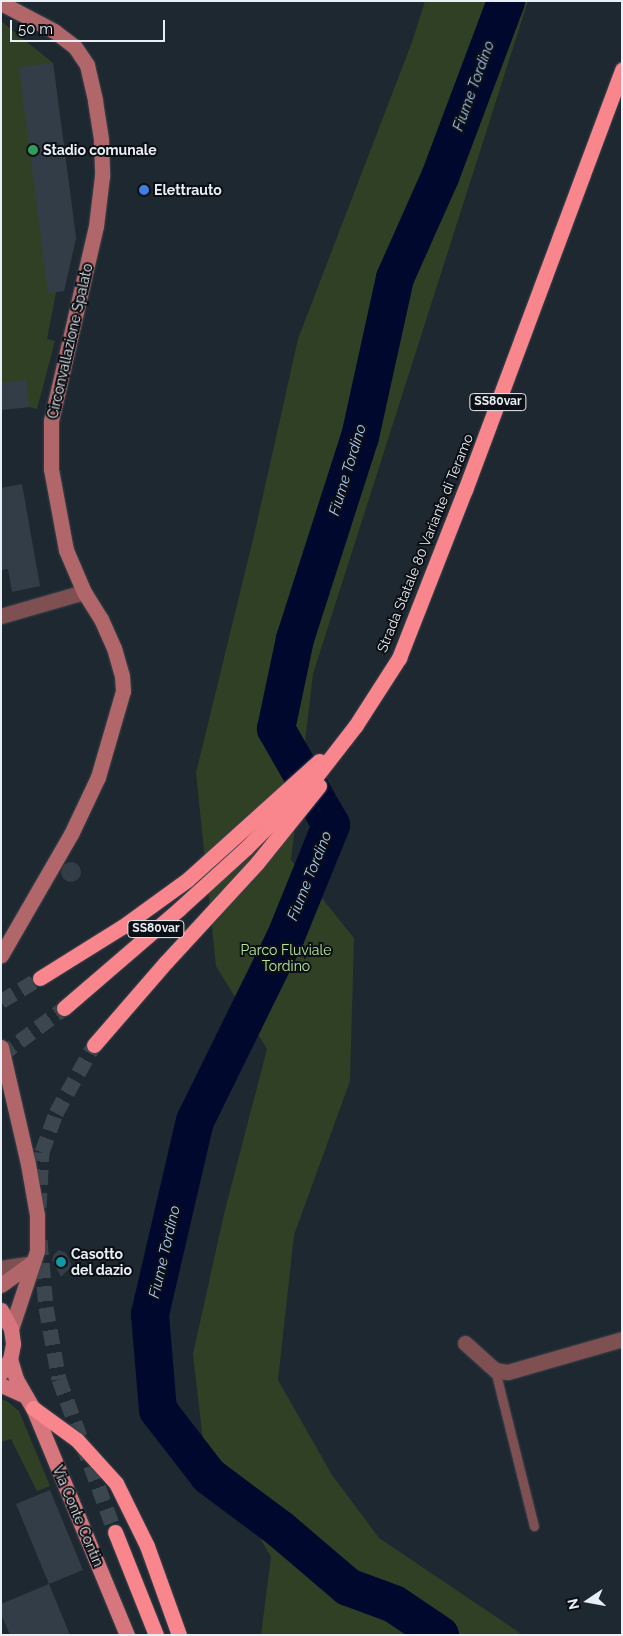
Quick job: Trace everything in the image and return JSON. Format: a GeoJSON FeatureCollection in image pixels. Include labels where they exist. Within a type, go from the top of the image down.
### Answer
{"type":"FeatureCollection","features":[{"type":"Feature","properties":{"kind":"highway","name":"Strada Statale 80 Variante di Teramo"},"geometry":{"type":"LineString","coordinates":[[356,726],[399,658],[465,490],[622,69]]}},
{"type":"Feature","properties":{"kind":"highway"},"geometry":{"type":"LineString","coordinates":[[40,978],[122,927],[241,842],[356,726]]}},
{"type":"Feature","properties":{"kind":"highway"},"geometry":{"type":"LineString","coordinates":[[94,1045],[166,962],[257,863],[335,764],[356,726]]}},
{"type":"Feature","properties":{"kind":"highway","name":"SS80var"},"geometry":{"type":"LineString","coordinates":[[64,1008],[179,909],[241,842]]}},
{"type":"Feature","properties":{"kind":"highway"},"geometry":{"type":"LineString","coordinates":[[30,1403],[77,1440],[116,1483],[147,1546],[179,1635]]}},
{"type":"Feature","properties":{"kind":"highway"},"geometry":{"type":"LineString","coordinates":[[115,1532],[156,1635]]}},
{"type":"Feature","properties":{"kind":"main road","name":"Circonvallazione Spalato"},"geometry":{"type":"LineString","coordinates":[[1,3],[54,31],[75,47],[87,65],[97,110],[102,176],[96,226],[51,421],[51,469],[66,550],[84,592],[101,619],[114,648],[122,676],[123,691],[98,777],[71,834],[1,954]]}},
{"type":"Feature","properties":{"kind":"main road"},"geometry":{"type":"LineString","coordinates":[[1,1047],[34,1192],[37,1215],[37,1251],[31,1263],[11,1329]]}},
{"type":"Feature","properties":{"kind":"main road"},"geometry":{"type":"LineString","coordinates":[[1,1285],[31,1263]]}},
{"type":"Feature","properties":{"kind":"main road"},"geometry":{"type":"LineString","coordinates":[[1,1310],[11,1329],[13,1344],[10,1359],[1,1373]]}},
{"type":"Feature","properties":{"kind":"main road","name":"Via Conte Contin"},"geometry":{"type":"LineString","coordinates":[[10,1359],[16,1379],[30,1403],[127,1635]]}},
{"type":"Feature","properties":{"kind":"main road"},"geometry":{"type":"LineString","coordinates":[[1,1385],[14,1389],[30,1403]]}},
{"type":"Feature","properties":{"kind":"street"},"geometry":{"type":"LineString","coordinates":[[1,616],[84,592]]}},
{"type":"Feature","properties":{"kind":"street"},"geometry":{"type":"LineString","coordinates":[[1,1268],[31,1263]]}},
{"type":"Feature","properties":{"kind":"street"},"geometry":{"type":"LineString","coordinates":[[464,1343],[494,1370],[508,1372],[622,1339]]}},
{"type":"Feature","properties":{"kind":"lane"},"geometry":{"type":"LineString","coordinates":[[494,1370],[534,1526]]}},
{"type":"Feature","properties":{"kind":"green space","name":"Parco Fluviale Tordino"},"geometry":{"type":"Polygon","coordinates":[[[425,1],[528,1],[313,674],[291,860],[354,938],[350,1081],[294,1235],[278,1380],[332,1475],[379,1538],[523,1635],[261,1635],[271,1557],[203,1441],[193,1354],[224,1214],[267,1049],[216,966],[196,773],[255,531],[298,339],[412,42],[425,1]]]}},
{"type":"Feature","properties":{"kind":"green space","name":"Stadio comunale"},"geometry":{"type":"Polygon","coordinates":[[[1,21],[53,63],[76,238],[64,291],[56,292],[47,339],[55,341],[37,409],[29,407],[1,410],[1,21]]]}},
{"type":"Feature","properties":{"kind":"green space"},"geometry":{"type":"Polygon","coordinates":[[[1,1399],[7,1401],[19,1411],[50,1486],[37,1491],[11,1439],[1,1442],[1,1399]]]}},
{"type":"Feature","properties":{"kind":"building"},"geometry":{"type":"Polygon","coordinates":[[[53,63],[76,238],[64,291],[48,293],[19,67],[53,63]]]}},
{"type":"Feature","properties":{"kind":"building"},"geometry":{"type":"Polygon","coordinates":[[[26,380],[29,407],[1,410],[1,383],[26,380]]]}},
{"type":"Feature","properties":{"kind":"building"},"geometry":{"type":"Polygon","coordinates":[[[22,484],[40,586],[12,592],[8,569],[1,570],[1,488],[22,484]]]}},
{"type":"Feature","properties":{"kind":"building"},"geometry":{"type":"Polygon","coordinates":[[[71,862],[78,865],[81,872],[78,879],[71,882],[64,879],[61,872],[64,865],[71,862]]]}},
{"type":"Feature","properties":{"kind":"building","name":"Casotto del dazio"},"geometry":{"type":"Polygon","coordinates":[[[59,1250],[66,1253],[71,1264],[70,1268],[61,1277],[52,1260],[54,1254],[59,1250]]]}},
{"type":"Feature","properties":{"kind":"building"},"geometry":{"type":"Polygon","coordinates":[[[50,1490],[83,1570],[49,1584],[16,1504],[50,1490]]]}},
{"type":"Feature","properties":{"kind":"building"},"geometry":{"type":"Polygon","coordinates":[[[49,1584],[70,1635],[10,1635],[1,1614],[1,1604],[49,1584]]]}},
{"type":"Feature","properties":{"kind":"waterway","name":"Fiume Tordino"},"geometry":{"type":"LineString","coordinates":[[440,1635],[394,1604],[348,1587],[280,1529],[209,1476],[158,1410],[150,1314],[195,1121],[286,936],[331,825],[276,729],[295,639],[360,437],[395,278],[440,177],[506,1]]}},
{"type":"Feature","properties":{"kind":"tunnel"},"geometry":{"type":"LineString","coordinates":[[1,1001],[40,978]]}},
{"type":"Feature","properties":{"kind":"tunnel"},"geometry":{"type":"LineString","coordinates":[[1,1055],[64,1008]]}},
{"type":"Feature","properties":{"kind":"tunnel"},"geometry":{"type":"LineString","coordinates":[[39,1207],[42,1152],[56,1113],[94,1045]]}},
{"type":"Feature","properties":{"kind":"tunnel"},"geometry":{"type":"LineString","coordinates":[[40,1240],[46,1307],[59,1379],[115,1532]]}},
{"type":"Feature","properties":{"kind":"place","name":"Stadio comunale"},"geometry":{"type":"Point","coordinates":[33,150]}},
{"type":"Feature","properties":{"kind":"place","name":"Elettrauto"},"geometry":{"type":"Point","coordinates":[144,190]}},
{"type":"Feature","properties":{"kind":"place","name":"Casotto del dazio"},"geometry":{"type":"Point","coordinates":[61,1262]}}]}
